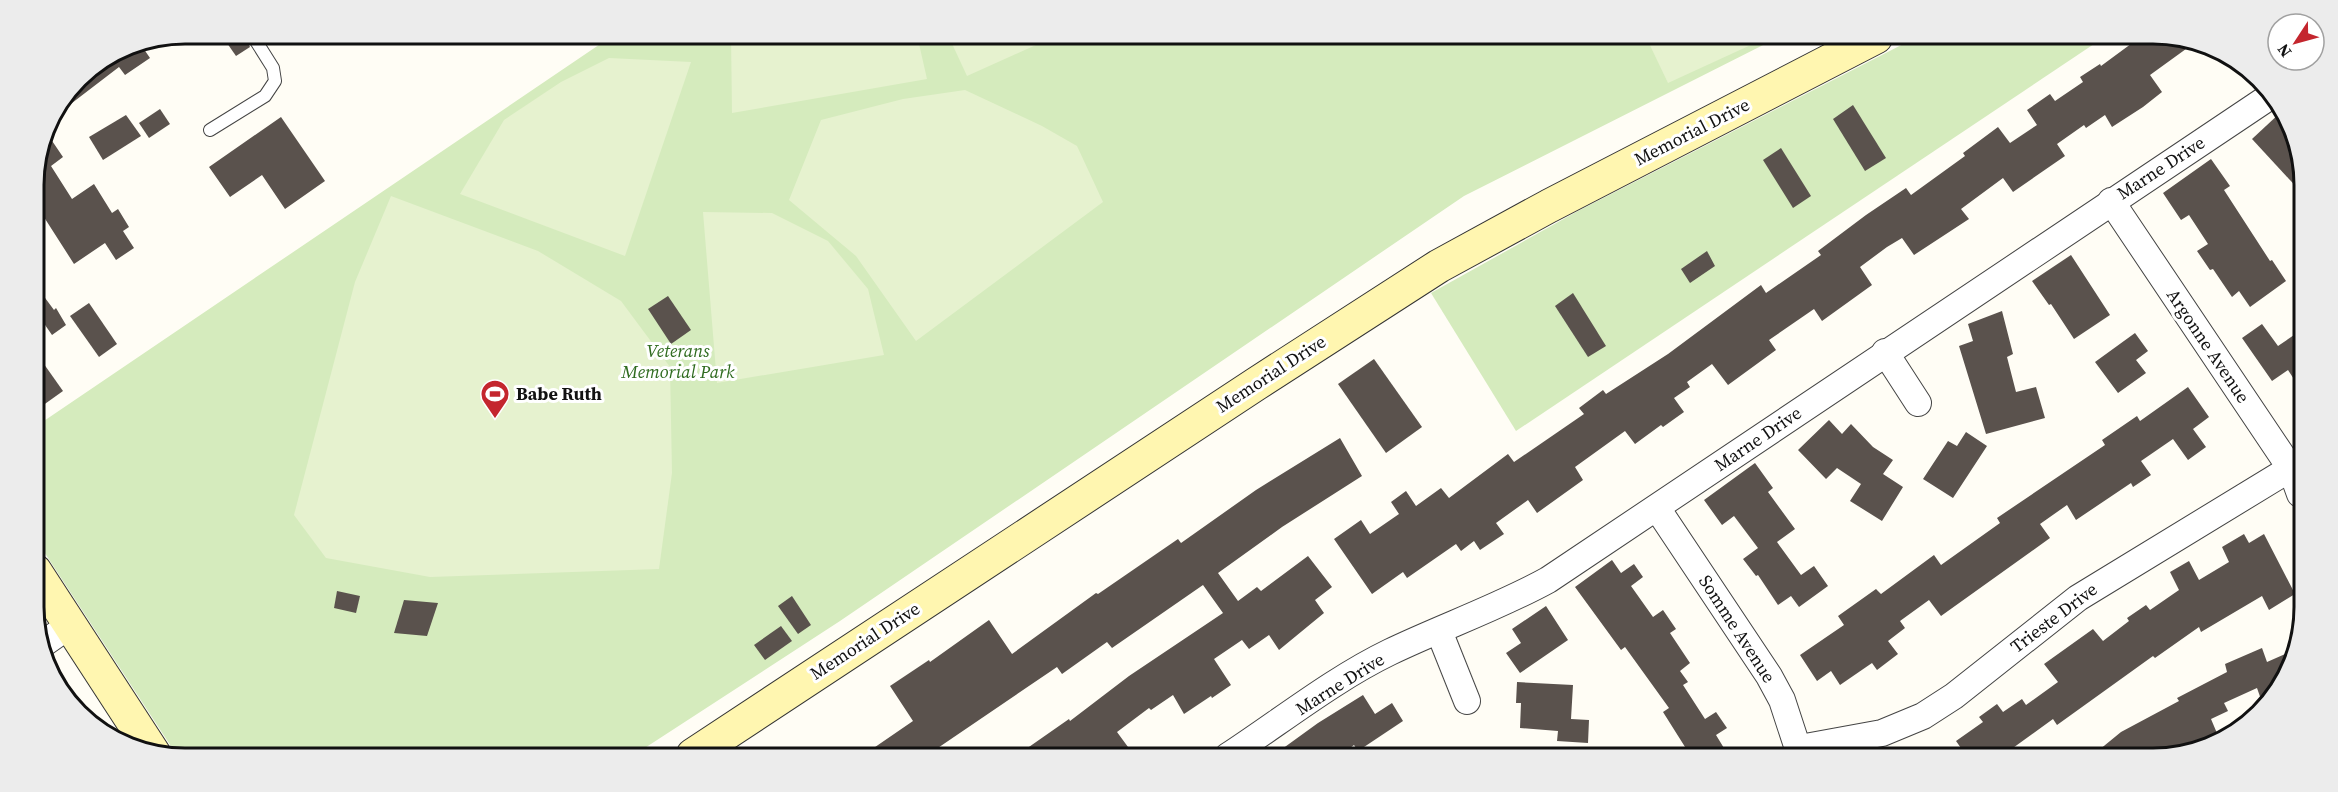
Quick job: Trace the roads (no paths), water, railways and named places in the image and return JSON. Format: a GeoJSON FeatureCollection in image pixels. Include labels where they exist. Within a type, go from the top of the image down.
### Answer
{"type":"FeatureCollection","features":[{"type":"Feature","properties":{"kind":"street","name":"Memorial Drive"},"geometry":{"type":"LineString","coordinates":[[704,748],[1439,266],[1549,206],[1864,44]]}},
{"type":"Feature","properties":{"kind":"street","name":"Marne Drive"},"geometry":{"type":"LineString","coordinates":[[1240,748],[1352,673],[1389,652],[1511,600],[1548,580],[1885,352],[2265,99]]}},
{"type":"Feature","properties":{"kind":"street","name":"Argonne Avenue"},"geometry":{"type":"LineString","coordinates":[[2111,201],[2294,463]]}},
{"type":"Feature","properties":{"kind":"street"},"geometry":{"type":"LineString","coordinates":[[1885,352],[1918,403]]}},
{"type":"Feature","properties":{"kind":"street","name":"Trieste Drive"},"geometry":{"type":"LineString","coordinates":[[1821,748],[1882,733],[1923,716],[1954,696],[2079,598],[2129,565],[2294,467]]}},
{"type":"Feature","properties":{"kind":"street","name":"Somme Avenue"},"geometry":{"type":"LineString","coordinates":[[1657,508],[1769,676],[1782,700],[1799,748]]}},
{"type":"Feature","properties":{"kind":"street"},"geometry":{"type":"LineString","coordinates":[[44,584],[147,744]]}},
{"type":"Feature","properties":{"kind":"street"},"geometry":{"type":"LineString","coordinates":[[47,641],[70,625]]}},
{"type":"Feature","properties":{"kind":"street"},"geometry":{"type":"LineString","coordinates":[[1439,631],[1467,701]]}},
{"type":"Feature","properties":{"kind":"lane"},"geometry":{"type":"LineString","coordinates":[[210,130],[266,96],[275,81],[273,68],[258,44]]}},
{"type":"Feature","properties":{"kind":"place","name":"Babe Ruth"},"geometry":{"type":"Point","coordinates":[495,420]}},
{"type":"Feature","properties":{"kind":"park label","name":"Veterans Memorial Park"},"geometry":{"type":"Point","coordinates":[678,361]}}]}
